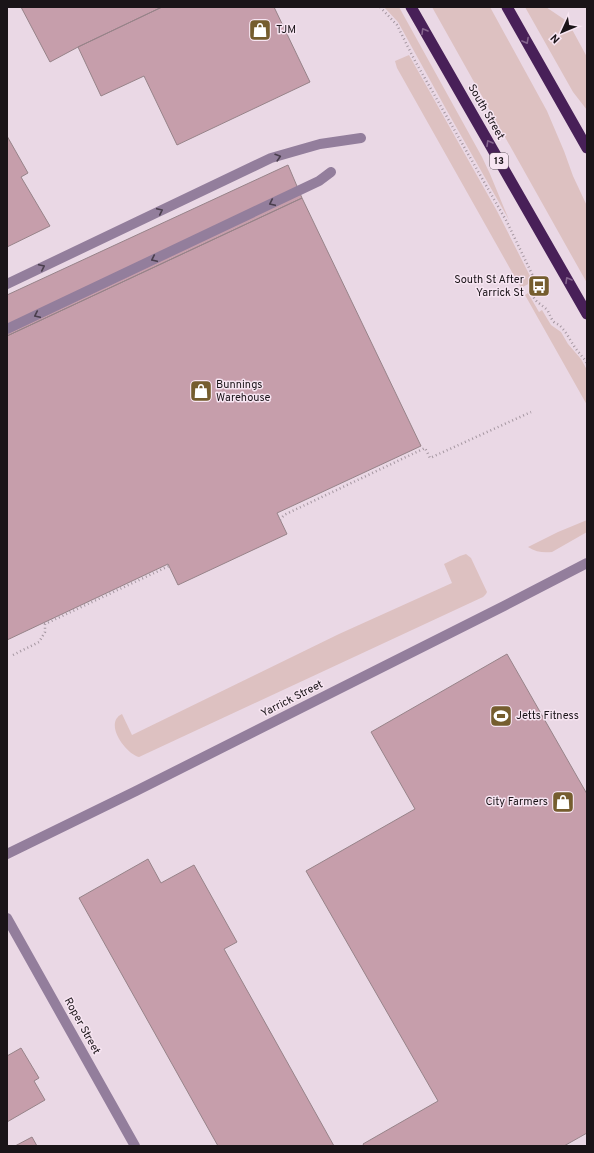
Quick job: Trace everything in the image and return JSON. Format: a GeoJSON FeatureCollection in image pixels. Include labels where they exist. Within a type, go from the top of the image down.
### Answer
{"type":"FeatureCollection","features":[{"type":"Feature","properties":{"kind":"highway","name":"South Street"},"geometry":{"type":"LineString","coordinates":[[411,7],[587,314]]}},
{"type":"Feature","properties":{"kind":"highway"},"geometry":{"type":"LineString","coordinates":[[507,7],[587,148]]}},
{"type":"Feature","properties":{"kind":"street"},"geometry":{"type":"LineString","coordinates":[[7,284],[271,158],[320,144],[360,138]]}},
{"type":"Feature","properties":{"kind":"street"},"geometry":{"type":"LineString","coordinates":[[7,329],[319,181],[331,172]]}},
{"type":"Feature","properties":{"kind":"street","name":"Yarrick Street"},"geometry":{"type":"LineString","coordinates":[[7,854],[504,606],[587,563]]}},
{"type":"Feature","properties":{"kind":"street","name":"Roper Street"},"geometry":{"type":"LineString","coordinates":[[7,918],[135,1146]]}},
{"type":"Feature","properties":{"kind":"path"},"geometry":{"type":"LineString","coordinates":[[380,7],[397,25],[507,222],[532,274],[533,279],[531,286],[533,296],[536,301],[549,313],[554,321],[561,326],[574,347],[587,363]]}},
{"type":"Feature","properties":{"kind":"path"},"geometry":{"type":"LineString","coordinates":[[280,520],[284,515],[424,448],[430,458],[531,412]]}},
{"type":"Feature","properties":{"kind":"path"},"geometry":{"type":"LineString","coordinates":[[13,656],[40,642],[45,632],[44,624],[169,566]]}},
{"type":"Feature","properties":{"kind":"shaded area"},"geometry":{"type":"Polygon","coordinates":[[[384,7],[399,7],[482,157],[509,220],[398,22],[384,7]]]}},
{"type":"Feature","properties":{"kind":"shaded area"},"geometry":{"type":"Polygon","coordinates":[[[432,7],[490,7],[547,111],[573,176],[587,206],[587,283],[432,7]]]}},
{"type":"Feature","properties":{"kind":"shaded area"},"geometry":{"type":"Polygon","coordinates":[[[525,7],[546,7],[568,22],[587,57],[587,110],[573,92],[525,7]]]}},
{"type":"Feature","properties":{"kind":"shaded area"},"geometry":{"type":"Polygon","coordinates":[[[409,55],[497,211],[530,276],[528,278],[530,283],[521,288],[397,68],[395,61],[409,55]]]}},
{"type":"Feature","properties":{"kind":"shaded area"},"geometry":{"type":"Polygon","coordinates":[[[528,293],[539,312],[542,310],[551,325],[561,332],[568,344],[581,359],[587,370],[587,405],[525,295],[528,293]]]}},
{"type":"Feature","properties":{"kind":"shaded area"},"geometry":{"type":"Polygon","coordinates":[[[587,520],[587,532],[552,552],[540,552],[528,547],[558,532],[587,520]]]}},
{"type":"Feature","properties":{"kind":"shaded area"},"geometry":{"type":"Polygon","coordinates":[[[466,554],[471,558],[487,592],[483,597],[139,757],[128,750],[118,738],[115,724],[117,718],[122,714],[132,735],[339,634],[452,583],[444,564],[466,554]]]}},
{"type":"Feature","properties":{"kind":"building"},"geometry":{"type":"Polygon","coordinates":[[[21,7],[162,7],[50,62],[21,7]]]}},
{"type":"Feature","properties":{"kind":"building"},"geometry":{"type":"Polygon","coordinates":[[[162,7],[274,7],[310,82],[177,145],[144,76],[101,96],[78,47],[162,7]]]}},
{"type":"Feature","properties":{"kind":"building"},"geometry":{"type":"Polygon","coordinates":[[[7,136],[28,173],[21,177],[50,226],[7,247],[7,136]]]}},
{"type":"Feature","properties":{"kind":"building"},"geometry":{"type":"Polygon","coordinates":[[[288,165],[302,198],[7,336],[7,295],[288,165]]]}},
{"type":"Feature","properties":{"kind":"building","name":"Bunnings Warehouse"},"geometry":{"type":"Polygon","coordinates":[[[302,198],[421,446],[277,513],[287,534],[178,585],[168,564],[7,640],[7,336],[302,198]]]}},
{"type":"Feature","properties":{"kind":"building"},"geometry":{"type":"Polygon","coordinates":[[[507,654],[587,794],[587,1133],[564,1146],[364,1146],[363,1144],[438,1101],[306,871],[415,809],[371,732],[507,654]]]}},
{"type":"Feature","properties":{"kind":"building"},"geometry":{"type":"Polygon","coordinates":[[[148,859],[161,883],[194,865],[237,942],[224,949],[334,1146],[218,1146],[79,898],[148,859]]]}},
{"type":"Feature","properties":{"kind":"building"},"geometry":{"type":"Polygon","coordinates":[[[21,1048],[39,1078],[34,1081],[45,1100],[7,1122],[7,1056],[21,1048]]]}},
{"type":"Feature","properties":{"kind":"building"},"geometry":{"type":"Polygon","coordinates":[[[32,1137],[37,1146],[15,1146],[32,1137]]]}},
{"type":"Feature","properties":{"kind":"place","name":"TJM"},"geometry":{"type":"Point","coordinates":[260,30]}},
{"type":"Feature","properties":{"kind":"place","name":"South St After Yarrick St"},"geometry":{"type":"Point","coordinates":[539,286]}},
{"type":"Feature","properties":{"kind":"place","name":"Bunnings Warehouse"},"geometry":{"type":"Point","coordinates":[201,391]}},
{"type":"Feature","properties":{"kind":"place","name":"Jetts Fitness"},"geometry":{"type":"Point","coordinates":[501,716]}},
{"type":"Feature","properties":{"kind":"place","name":"City Farmers"},"geometry":{"type":"Point","coordinates":[563,802]}}]}
